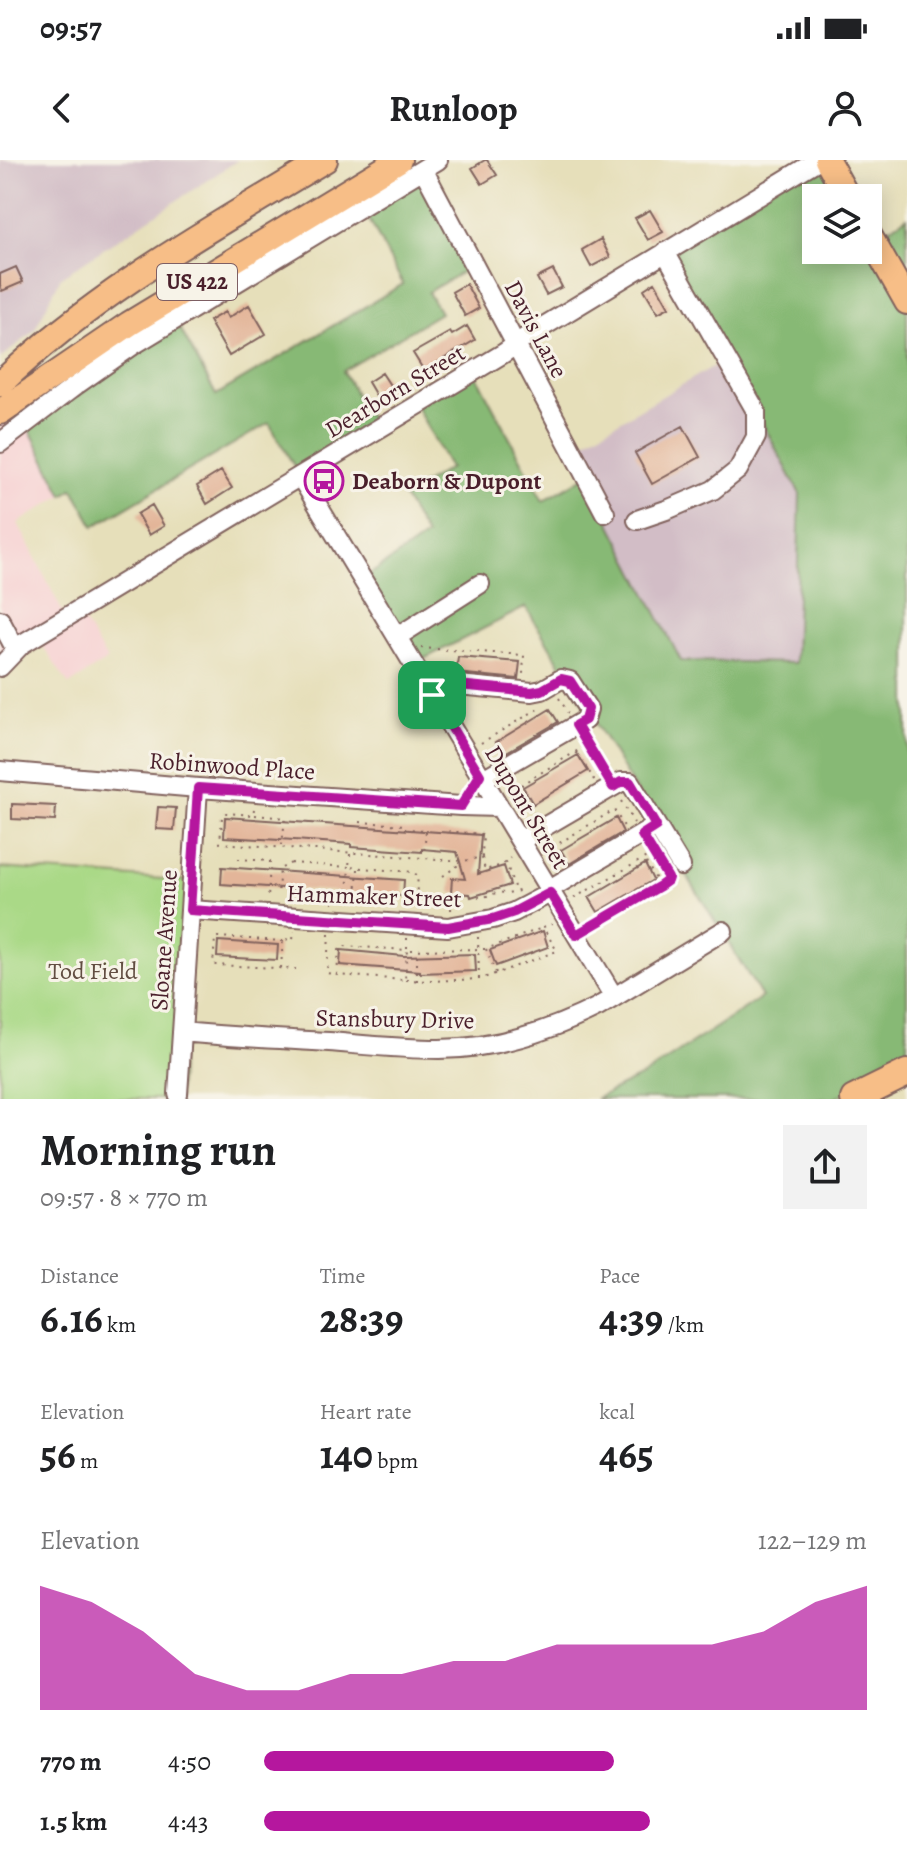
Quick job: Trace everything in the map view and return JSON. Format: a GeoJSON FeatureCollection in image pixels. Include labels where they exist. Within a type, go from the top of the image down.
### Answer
{"type":"FeatureCollection","features":[{"type":"Feature","properties":{"kind":"highway"},"geometry":{"type":"LineString","coordinates":[[854,1099],[907,1073]]}},
{"type":"Feature","properties":{"kind":"main road","name":"US 422"},"geometry":{"type":"LineString","coordinates":[[0,384],[108,294],[325,160]]}},
{"type":"Feature","properties":{"kind":"main road","name":"US 422"},"geometry":{"type":"LineString","coordinates":[[0,412],[129,324],[399,160]]}},
{"type":"Feature","properties":{"kind":"main road"},"geometry":{"type":"LineString","coordinates":[[827,160],[840,184]]}},
{"type":"Feature","properties":{"kind":"main road"},"geometry":{"type":"LineString","coordinates":[[882,258],[907,302]]}},
{"type":"Feature","properties":{"kind":"street","name":"Dearborn Street"},"geometry":{"type":"LineString","coordinates":[[0,667],[22,644],[818,160]]}},
{"type":"Feature","properties":{"kind":"street"},"geometry":{"type":"LineString","coordinates":[[0,443],[135,344],[430,164]]}},
{"type":"Feature","properties":{"kind":"street","name":"Davis Lane"},"geometry":{"type":"LineString","coordinates":[[430,164],[516,344],[605,513]]}},
{"type":"Feature","properties":{"kind":"street"},"geometry":{"type":"LineString","coordinates":[[637,520],[713,490],[738,470],[756,437],[756,411],[665,252]]}},
{"type":"Feature","properties":{"kind":"street","name":"Dupont Street"},"geometry":{"type":"LineString","coordinates":[[300,476],[499,807],[549,900],[576,935],[614,997]]}},
{"type":"Feature","properties":{"kind":"street"},"geometry":{"type":"LineString","coordinates":[[397,637],[480,584]]}},
{"type":"Feature","properties":{"kind":"street"},"geometry":{"type":"LineString","coordinates":[[0,620],[16,650]]}},
{"type":"Feature","properties":{"kind":"street"},"geometry":{"type":"LineString","coordinates":[[432,695],[458,685],[532,692],[561,679],[570,681],[588,709],[585,720],[481,777],[461,806]]}},
{"type":"Feature","properties":{"kind":"street","name":"Robinwood Place"},"geometry":{"type":"LineString","coordinates":[[0,771],[198,788],[499,807]]}},
{"type":"Feature","properties":{"kind":"street"},"geometry":{"type":"LineString","coordinates":[[522,852],[613,787],[621,782],[630,782],[642,832],[681,866]]}},
{"type":"Feature","properties":{"kind":"street","name":"Sloane Avenue"},"geometry":{"type":"LineString","coordinates":[[178,1094],[198,788]]}},
{"type":"Feature","properties":{"kind":"street","name":"Hammaker Street"},"geometry":{"type":"LineString","coordinates":[[190,910],[410,932],[484,921],[549,900],[642,832]]}},
{"type":"Feature","properties":{"kind":"street","name":"Stansbury Drive"},"geometry":{"type":"LineString","coordinates":[[182,1032],[416,1048],[465,1048],[500,1043],[544,1031],[577,1017],[723,931]]}},
{"type":"Feature","properties":{"kind":"path"},"geometry":{"type":"LineString","coordinates":[[420,648],[524,655],[522,685]]}},
{"type":"Feature","properties":{"kind":"path"},"geometry":{"type":"LineString","coordinates":[[559,697],[668,878],[660,886],[576,935]]}},
{"type":"Feature","properties":{"kind":"path"},"geometry":{"type":"LineString","coordinates":[[466,752],[545,705]]}},
{"type":"Feature","properties":{"kind":"path"},"geometry":{"type":"LineString","coordinates":[[535,814],[522,793],[522,784],[588,745]]}},
{"type":"Feature","properties":{"kind":"path"},"geometry":{"type":"LineString","coordinates":[[576,751],[594,779],[582,786]]}},
{"type":"Feature","properties":{"kind":"path"},"geometry":{"type":"LineString","coordinates":[[445,831],[483,834],[485,870],[502,865],[522,852],[624,805]]}},
{"type":"Feature","properties":{"kind":"path"},"geometry":{"type":"LineString","coordinates":[[253,815],[254,806]]}},
{"type":"Feature","properties":{"kind":"path"},"geometry":{"type":"LineString","coordinates":[[614,810],[642,832]]}},
{"type":"Feature","properties":{"kind":"path"},"geometry":{"type":"LineString","coordinates":[[282,847],[285,818],[226,813],[222,816],[220,843],[464,861],[482,857]]}},
{"type":"Feature","properties":{"kind":"path"},"geometry":{"type":"LineString","coordinates":[[360,822],[426,830],[423,858]]}},
{"type":"Feature","properties":{"kind":"path"},"geometry":{"type":"LineString","coordinates":[[350,852],[349,867],[347,893],[278,889],[280,869],[291,863],[349,867],[358,867],[413,872],[418,876],[405,980]]}},
{"type":"Feature","properties":{"kind":"path"},"geometry":{"type":"LineString","coordinates":[[451,913],[452,896],[472,898],[515,892],[549,900],[615,876],[653,854]]}},
{"type":"Feature","properties":{"kind":"path"},"geometry":{"type":"LineString","coordinates":[[238,859],[272,862],[267,916]]}},
{"type":"Feature","properties":{"kind":"path"},"geometry":{"type":"LineString","coordinates":[[644,859],[660,886]]}},
{"type":"Feature","properties":{"kind":"path"},"geometry":{"type":"LineString","coordinates":[[443,876],[464,861]]}},
{"type":"Feature","properties":{"kind":"path"},"geometry":{"type":"LineString","coordinates":[[506,861],[515,892]]}},
{"type":"Feature","properties":{"kind":"path"},"geometry":{"type":"LineString","coordinates":[[358,867],[356,895],[405,898],[405,894],[416,895]]}},
{"type":"Feature","properties":{"kind":"path"},"geometry":{"type":"LineString","coordinates":[[610,867],[615,876]]}},
{"type":"Feature","properties":{"kind":"path"},"geometry":{"type":"LineString","coordinates":[[497,899],[501,893]]}},
{"type":"Feature","properties":{"kind":"path"},"geometry":{"type":"LineString","coordinates":[[329,936],[327,973],[417,981],[479,979],[557,951],[543,927],[549,900]]}},
{"type":"Feature","properties":{"kind":"path"},"geometry":{"type":"LineString","coordinates":[[337,974],[339,950],[344,946],[417,951],[478,950],[543,927]]}},
{"type":"Feature","properties":{"kind":"path"},"geometry":{"type":"LineString","coordinates":[[294,932],[293,940],[283,941],[215,938],[213,964],[296,969]]}},
{"type":"Feature","properties":{"kind":"path"},"geometry":{"type":"LineString","coordinates":[[478,936],[479,979]]}},
{"type":"Feature","properties":{"kind":"path"},"geometry":{"type":"LineString","coordinates":[[281,968],[283,941]]}},
{"type":"Feature","properties":{"kind":"path"},"geometry":{"type":"LineString","coordinates":[[374,942],[374,948]]}},
{"type":"Feature","properties":{"kind":"path"},"geometry":{"type":"LineString","coordinates":[[486,949],[496,974]]}},
{"type":"Feature","properties":{"kind":"path"},"geometry":{"type":"LineString","coordinates":[[417,951],[417,981]]}},
{"type":"Feature","properties":{"kind":"shaded area"},"geometry":{"type":"Polygon","coordinates":[[[0,160],[238,160],[61,277],[34,331],[0,359],[0,160]]]}},
{"type":"Feature","properties":{"kind":"shaded area"},"geometry":{"type":"Polygon","coordinates":[[[726,359],[800,494],[795,663],[681,661],[572,449],[726,359]]]}},
{"type":"Feature","properties":{"kind":"shaded area"},"geometry":{"type":"Polygon","coordinates":[[[16,403],[63,495],[18,523],[65,617],[77,610],[107,660],[69,685],[36,636],[0,667],[0,412],[16,403]]]}},
{"type":"Feature","properties":{"kind":"green space"},"geometry":{"type":"Polygon","coordinates":[[[818,160],[837,184],[802,184],[802,264],[882,264],[882,233],[907,217],[907,1065],[834,1099],[595,1099],[644,1075],[762,997],[526,607],[414,664],[363,579],[426,536],[403,496],[450,468],[416,406],[474,371],[543,501],[586,476],[681,661],[795,663],[800,494],[665,252],[818,160]]]}},
{"type":"Feature","properties":{"kind":"green space"},"geometry":{"type":"Polygon","coordinates":[[[423,169],[474,265],[428,292],[440,313],[343,371],[376,430],[300,476],[269,423],[94,526],[73,489],[63,495],[26,423],[175,319],[216,395],[403,284],[362,206],[423,169]]]}},
{"type":"Feature","properties":{"kind":"green space","name":"Tod Field"},"geometry":{"type":"Polygon","coordinates":[[[0,868],[192,881],[178,1099],[0,1099],[0,868]]]}},
{"type":"Feature","properties":{"kind":"building"},"geometry":{"type":"Polygon","coordinates":[[[485,160],[497,175],[482,184],[472,168],[485,160]]]}},
{"type":"Feature","properties":{"kind":"building"},"geometry":{"type":"Polygon","coordinates":[[[650,210],[663,232],[648,240],[635,218],[650,210]]]}},
{"type":"Feature","properties":{"kind":"building"},"geometry":{"type":"Polygon","coordinates":[[[601,239],[610,257],[591,267],[582,250],[601,239]]]}},
{"type":"Feature","properties":{"kind":"building"},"geometry":{"type":"Polygon","coordinates":[[[16,267],[23,282],[2,291],[0,274],[16,267]]]}},
{"type":"Feature","properties":{"kind":"building"},"geometry":{"type":"Polygon","coordinates":[[[553,270],[562,287],[546,295],[537,278],[553,270]]]}},
{"type":"Feature","properties":{"kind":"building"},"geometry":{"type":"Polygon","coordinates":[[[655,282],[669,307],[658,313],[644,289],[655,282]]]}},
{"type":"Feature","properties":{"kind":"building"},"geometry":{"type":"Polygon","coordinates":[[[466,284],[479,308],[465,316],[452,292],[466,284]]]}},
{"type":"Feature","properties":{"kind":"building"},"geometry":{"type":"Polygon","coordinates":[[[249,305],[266,334],[229,356],[209,321],[225,312],[228,318],[249,305]]]}},
{"type":"Feature","properties":{"kind":"building"},"geometry":{"type":"Polygon","coordinates":[[[467,326],[475,340],[437,363],[439,367],[426,374],[413,353],[467,326]]]}},
{"type":"Feature","properties":{"kind":"building"},"geometry":{"type":"Polygon","coordinates":[[[382,373],[393,390],[378,399],[368,382],[382,373]]]}},
{"type":"Feature","properties":{"kind":"building"},"geometry":{"type":"Polygon","coordinates":[[[683,426],[700,457],[652,484],[635,453],[683,426]]]}},
{"type":"Feature","properties":{"kind":"building"},"geometry":{"type":"Polygon","coordinates":[[[221,471],[232,488],[207,504],[197,486],[221,471]]]}},
{"type":"Feature","properties":{"kind":"building"},"geometry":{"type":"Polygon","coordinates":[[[152,505],[164,526],[149,535],[137,514],[152,505]]]}},
{"type":"Feature","properties":{"kind":"building"},"geometry":{"type":"Polygon","coordinates":[[[458,657],[520,662],[518,679],[456,673],[458,657]]]}},
{"type":"Feature","properties":{"kind":"building"},"geometry":{"type":"Polygon","coordinates":[[[550,709],[558,722],[503,754],[496,742],[550,709]]]}},
{"type":"Feature","properties":{"kind":"building"},"geometry":{"type":"Polygon","coordinates":[[[578,755],[588,771],[533,804],[523,787],[578,755]]]}},
{"type":"Feature","properties":{"kind":"building"},"geometry":{"type":"Polygon","coordinates":[[[12,804],[56,806],[55,821],[12,819],[12,804]]]}},
{"type":"Feature","properties":{"kind":"building"},"geometry":{"type":"Polygon","coordinates":[[[158,807],[176,808],[174,830],[156,829],[158,807]]]}},
{"type":"Feature","properties":{"kind":"building"},"geometry":{"type":"Polygon","coordinates":[[[225,817],[481,835],[478,874],[504,866],[510,885],[471,897],[470,894],[451,893],[452,878],[465,879],[457,852],[224,837],[225,817]]]}},
{"type":"Feature","properties":{"kind":"building"},"geometry":{"type":"Polygon","coordinates":[[[616,818],[623,832],[569,864],[561,850],[616,818]]]}},
{"type":"Feature","properties":{"kind":"building"},"geometry":{"type":"Polygon","coordinates":[[[645,864],[653,880],[598,912],[589,897],[645,864]]]}},
{"type":"Feature","properties":{"kind":"building"},"geometry":{"type":"Polygon","coordinates":[[[222,867],[404,880],[403,896],[221,884],[222,867]]]}},
{"type":"Feature","properties":{"kind":"building"},"geometry":{"type":"Polygon","coordinates":[[[543,931],[548,947],[496,966],[490,950],[543,931]]]}},
{"type":"Feature","properties":{"kind":"building"},"geometry":{"type":"Polygon","coordinates":[[[218,941],[278,945],[277,960],[217,957],[218,941]]]}},
{"type":"Feature","properties":{"kind":"building"},"geometry":{"type":"Polygon","coordinates":[[[341,950],[404,956],[475,954],[476,971],[420,973],[340,965],[341,950]]]}},
{"type":"Feature","properties":{"kind":"place","name":"Deaborn & Dupont"},"geometry":{"type":"Point","coordinates":[324,481]}},
{"type":"Feature","properties":{"kind":"route"},"geometry":{"type":"LineString","coordinates":[[561,679],[570,681],[588,709],[585,720],[576,725],[613,787],[621,782],[630,782],[656,826],[642,835],[667,881],[576,935],[550,893],[493,919],[448,927],[190,910],[198,788],[461,806],[480,775],[432,695],[458,685],[532,692],[561,679]]}}]}
